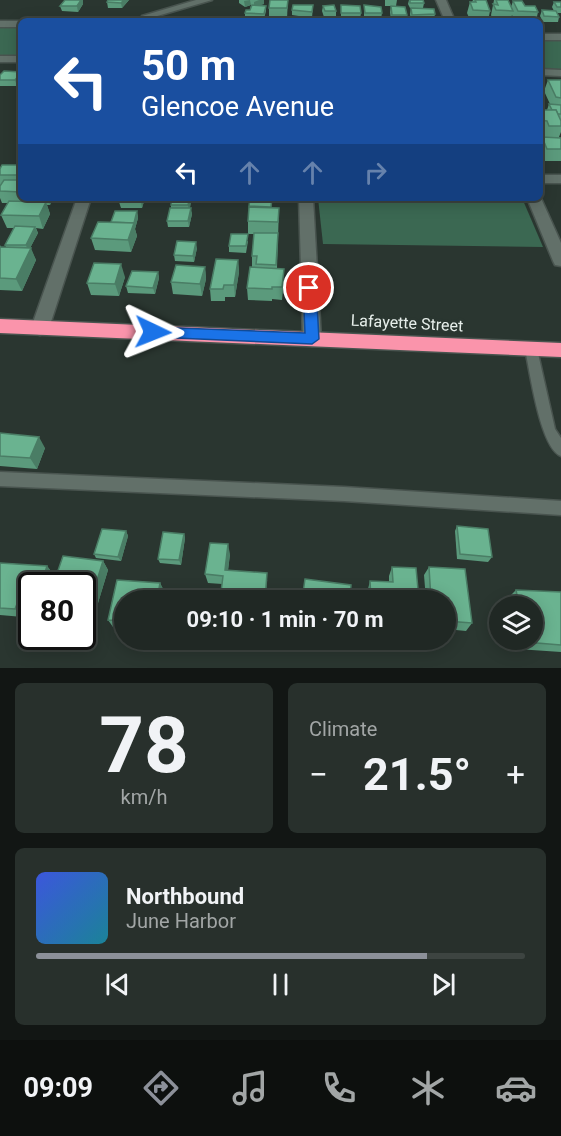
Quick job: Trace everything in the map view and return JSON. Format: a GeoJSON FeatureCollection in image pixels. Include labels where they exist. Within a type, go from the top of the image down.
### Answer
{"type":"FeatureCollection","features":[{"type":"Feature","properties":{"kind":"highway","name":"Lafayette Street"},"geometry":{"type":"LineString","coordinates":[[0,326],[561,350]]}},
{"type":"Feature","properties":{"kind":"street"},"geometry":{"type":"LineString","coordinates":[[146,18],[151,0]]}},
{"type":"Feature","properties":{"kind":"street"},"geometry":{"type":"LineString","coordinates":[[146,18],[207,0]]}},
{"type":"Feature","properties":{"kind":"street"},"geometry":{"type":"LineString","coordinates":[[441,0],[449,18]]}},
{"type":"Feature","properties":{"kind":"street"},"geometry":{"type":"LineString","coordinates":[[0,24],[18,24]]}},
{"type":"Feature","properties":{"kind":"street"},"geometry":{"type":"LineString","coordinates":[[543,37],[561,37]]}},
{"type":"Feature","properties":{"kind":"street"},"geometry":{"type":"LineString","coordinates":[[0,59],[18,59]]}},
{"type":"Feature","properties":{"kind":"street"},"geometry":{"type":"LineString","coordinates":[[543,72],[561,73]]}},
{"type":"Feature","properties":{"kind":"street"},"geometry":{"type":"LineString","coordinates":[[543,179],[561,179]]}},
{"type":"Feature","properties":{"kind":"street"},"geometry":{"type":"LineString","coordinates":[[40,328],[83,201]]}},
{"type":"Feature","properties":{"kind":"street"},"geometry":{"type":"LineString","coordinates":[[306,201],[312,339]]}},
{"type":"Feature","properties":{"kind":"street"},"geometry":{"type":"LineString","coordinates":[[535,201],[561,261]]}},
{"type":"Feature","properties":{"kind":"lane"},"geometry":{"type":"LineString","coordinates":[[531,349],[549,431],[561,450]]}},
{"type":"Feature","properties":{"kind":"lane"},"geometry":{"type":"LineString","coordinates":[[0,479],[561,507]]}},
{"type":"Feature","properties":{"kind":"green space"},"geometry":{"type":"Polygon","coordinates":[[[0,26],[18,26],[18,57],[0,56],[0,26]]]}},
{"type":"Feature","properties":{"kind":"green space"},"geometry":{"type":"Polygon","coordinates":[[[543,39],[561,39],[561,71],[543,70],[543,39]]]}},
{"type":"Feature","properties":{"kind":"green space"},"geometry":{"type":"Polygon","coordinates":[[[318,201],[523,201],[543,247],[323,244],[318,201]]]}},
{"type":"Feature","properties":{"kind":"building"},"geometry":{"type":"Polygon","coordinates":[[[65,0],[81,0],[77,6],[60,6],[65,0]]]}},
{"type":"Feature","properties":{"kind":"building"},"geometry":{"type":"Polygon","coordinates":[[[108,0],[124,0],[121,3],[107,2],[108,0]]]}},
{"type":"Feature","properties":{"kind":"building"},"geometry":{"type":"Polygon","coordinates":[[[270,0],[288,0],[287,8],[269,8],[270,0]]]}},
{"type":"Feature","properties":{"kind":"building"},"geometry":{"type":"Polygon","coordinates":[[[410,0],[423,0],[424,3],[410,3],[410,0]]]}},
{"type":"Feature","properties":{"kind":"building"},"geometry":{"type":"Polygon","coordinates":[[[475,0],[486,0],[490,11],[473,10],[470,2],[476,2],[475,0]]]}},
{"type":"Feature","properties":{"kind":"building"},"geometry":{"type":"Polygon","coordinates":[[[496,0],[508,0],[513,11],[496,10],[493,4],[498,5],[496,0]]]}},
{"type":"Feature","properties":{"kind":"building"},"geometry":{"type":"Polygon","coordinates":[[[513,1],[522,1],[525,6],[535,6],[538,12],[518,11],[513,1]]]}},
{"type":"Feature","properties":{"kind":"building"},"geometry":{"type":"Polygon","coordinates":[[[554,2],[561,2],[561,7],[557,7],[554,2]]]}},
{"type":"Feature","properties":{"kind":"building"},"geometry":{"type":"Polygon","coordinates":[[[252,5],[266,6],[264,14],[245,13],[252,5]]]}},
{"type":"Feature","properties":{"kind":"building"},"geometry":{"type":"Polygon","coordinates":[[[293,5],[313,5],[312,12],[292,10],[293,5]]]}},
{"type":"Feature","properties":{"kind":"building"},"geometry":{"type":"Polygon","coordinates":[[[334,5],[336,11],[325,11],[323,6],[334,5]]]}},
{"type":"Feature","properties":{"kind":"building"},"geometry":{"type":"Polygon","coordinates":[[[341,5],[360,6],[361,13],[341,13],[341,5]]]}},
{"type":"Feature","properties":{"kind":"building"},"geometry":{"type":"Polygon","coordinates":[[[364,5],[381,7],[382,13],[365,13],[364,5]]]}},
{"type":"Feature","properties":{"kind":"building"},"geometry":{"type":"Polygon","coordinates":[[[391,6],[405,7],[407,15],[392,15],[391,6]]]}},
{"type":"Feature","properties":{"kind":"building"},"geometry":{"type":"Polygon","coordinates":[[[411,8],[434,9],[435,14],[412,15],[411,8]]]}},
{"type":"Feature","properties":{"kind":"building"},"geometry":{"type":"Polygon","coordinates":[[[542,10],[556,11],[559,17],[544,16],[542,10]]]}},
{"type":"Feature","properties":{"kind":"building"},"geometry":{"type":"Polygon","coordinates":[[[4,71],[18,72],[15,80],[0,80],[0,75],[4,71]]]}},
{"type":"Feature","properties":{"kind":"building"},"geometry":{"type":"Polygon","coordinates":[[[548,80],[561,80],[561,98],[556,97],[548,80]]]}},
{"type":"Feature","properties":{"kind":"building"},"geometry":{"type":"Polygon","coordinates":[[[549,104],[561,105],[561,114],[552,110],[549,104]]]}},
{"type":"Feature","properties":{"kind":"building"},"geometry":{"type":"Polygon","coordinates":[[[543,110],[556,110],[561,126],[549,126],[547,121],[543,120],[543,110]]]}},
{"type":"Feature","properties":{"kind":"building"},"geometry":{"type":"Polygon","coordinates":[[[543,137],[561,138],[561,149],[547,149],[543,137]]]}},
{"type":"Feature","properties":{"kind":"building"},"geometry":{"type":"Polygon","coordinates":[[[2,165],[18,165],[18,175],[0,175],[2,165]]]}},
{"type":"Feature","properties":{"kind":"building"},"geometry":{"type":"Polygon","coordinates":[[[4,180],[18,180],[18,192],[0,191],[4,180]]]}},
{"type":"Feature","properties":{"kind":"building"},"geometry":{"type":"Polygon","coordinates":[[[9,201],[46,202],[39,216],[1,215],[9,201]]]}},
{"type":"Feature","properties":{"kind":"building"},"geometry":{"type":"Polygon","coordinates":[[[172,201],[189,201],[188,205],[171,205],[172,201]]]}},
{"type":"Feature","properties":{"kind":"building"},"geometry":{"type":"Polygon","coordinates":[[[250,201],[272,201],[271,207],[249,206],[250,201]]]}},
{"type":"Feature","properties":{"kind":"building"},"geometry":{"type":"Polygon","coordinates":[[[249,207],[279,208],[278,222],[248,221],[249,207]]]}},
{"type":"Feature","properties":{"kind":"building"},"geometry":{"type":"Polygon","coordinates":[[[170,208],[191,208],[188,221],[167,221],[170,208]]]}},
{"type":"Feature","properties":{"kind":"building"},"geometry":{"type":"Polygon","coordinates":[[[115,211],[137,211],[134,223],[111,222],[115,211]]]}},
{"type":"Feature","properties":{"kind":"building"},"geometry":{"type":"Polygon","coordinates":[[[98,222],[134,223],[128,240],[91,238],[98,222]]]}},
{"type":"Feature","properties":{"kind":"building"},"geometry":{"type":"Polygon","coordinates":[[[15,226],[35,227],[26,245],[5,245],[15,226]]]}},
{"type":"Feature","properties":{"kind":"building"},"geometry":{"type":"Polygon","coordinates":[[[254,233],[278,233],[276,265],[256,264],[257,256],[252,256],[254,233]]]}},
{"type":"Feature","properties":{"kind":"building"},"geometry":{"type":"Polygon","coordinates":[[[231,234],[248,234],[246,246],[229,246],[231,234]]]}},
{"type":"Feature","properties":{"kind":"building"},"geometry":{"type":"Polygon","coordinates":[[[177,241],[196,242],[193,256],[174,255],[177,241]]]}},
{"type":"Feature","properties":{"kind":"building"},"geometry":{"type":"Polygon","coordinates":[[[0,247],[31,248],[16,279],[0,278],[0,247]]]}},
{"type":"Feature","properties":{"kind":"building"},"geometry":{"type":"Polygon","coordinates":[[[216,259],[238,260],[234,285],[224,285],[223,289],[210,289],[216,259]]]}},
{"type":"Feature","properties":{"kind":"building"},"geometry":{"type":"Polygon","coordinates":[[[94,263],[121,264],[115,284],[87,283],[94,263]]]}},
{"type":"Feature","properties":{"kind":"building"},"geometry":{"type":"Polygon","coordinates":[[[176,265],[205,267],[200,284],[171,282],[176,265]]]}},
{"type":"Feature","properties":{"kind":"building"},"geometry":{"type":"Polygon","coordinates":[[[250,267],[284,269],[282,287],[247,288],[250,267]]]}},
{"type":"Feature","properties":{"kind":"building"},"geometry":{"type":"Polygon","coordinates":[[[132,271],[158,272],[153,288],[126,286],[132,271]]]}},
{"type":"Feature","properties":{"kind":"building"},"geometry":{"type":"Polygon","coordinates":[[[0,433],[39,437],[30,458],[0,456],[0,433]]]}},
{"type":"Feature","properties":{"kind":"building"},"geometry":{"type":"Polygon","coordinates":[[[457,526],[488,529],[492,557],[460,554],[457,526]]]}},
{"type":"Feature","properties":{"kind":"building"},"geometry":{"type":"Polygon","coordinates":[[[102,529],[126,531],[118,557],[94,554],[102,529]]]}},
{"type":"Feature","properties":{"kind":"building"},"geometry":{"type":"Polygon","coordinates":[[[163,532],[184,534],[179,560],[158,559],[163,532]]]}},
{"type":"Feature","properties":{"kind":"building"},"geometry":{"type":"Polygon","coordinates":[[[210,543],[228,544],[225,570],[267,573],[266,590],[221,590],[223,576],[205,574],[210,543]]]}},
{"type":"Feature","properties":{"kind":"building"},"geometry":{"type":"Polygon","coordinates":[[[63,556],[103,561],[96,584],[96,572],[57,572],[63,556]]]}},
{"type":"Feature","properties":{"kind":"building"},"geometry":{"type":"Polygon","coordinates":[[[0,563],[47,566],[45,572],[18,572],[18,601],[15,609],[0,608],[0,563]]]}},
{"type":"Feature","properties":{"kind":"building"},"geometry":{"type":"Polygon","coordinates":[[[392,567],[416,568],[418,590],[370,590],[370,581],[393,582],[392,567]]]}},
{"type":"Feature","properties":{"kind":"building"},"geometry":{"type":"Polygon","coordinates":[[[429,567],[465,569],[472,623],[456,622],[456,590],[430,590],[429,567]]]}},
{"type":"Feature","properties":{"kind":"building"},"geometry":{"type":"Polygon","coordinates":[[[305,579],[351,585],[351,590],[303,590],[305,579]]]}},
{"type":"Feature","properties":{"kind":"building"},"geometry":{"type":"Polygon","coordinates":[[[117,580],[160,583],[159,590],[115,590],[117,580]]]}},
{"type":"Feature","properties":{"kind":"building"},"geometry":{"type":"Polygon","coordinates":[[[516,590],[561,592],[561,645],[543,644],[543,596],[517,596],[516,590]]]}},
{"type":"Feature","properties":{"kind":"building"},"geometry":{"type":"Polygon","coordinates":[[[114,593],[114,620],[108,620],[114,593]]]}},
{"type":"Feature","properties":{"kind":"route"},"geometry":{"type":"LineString","coordinates":[[153,332],[312,339],[309,288]]}}]}
